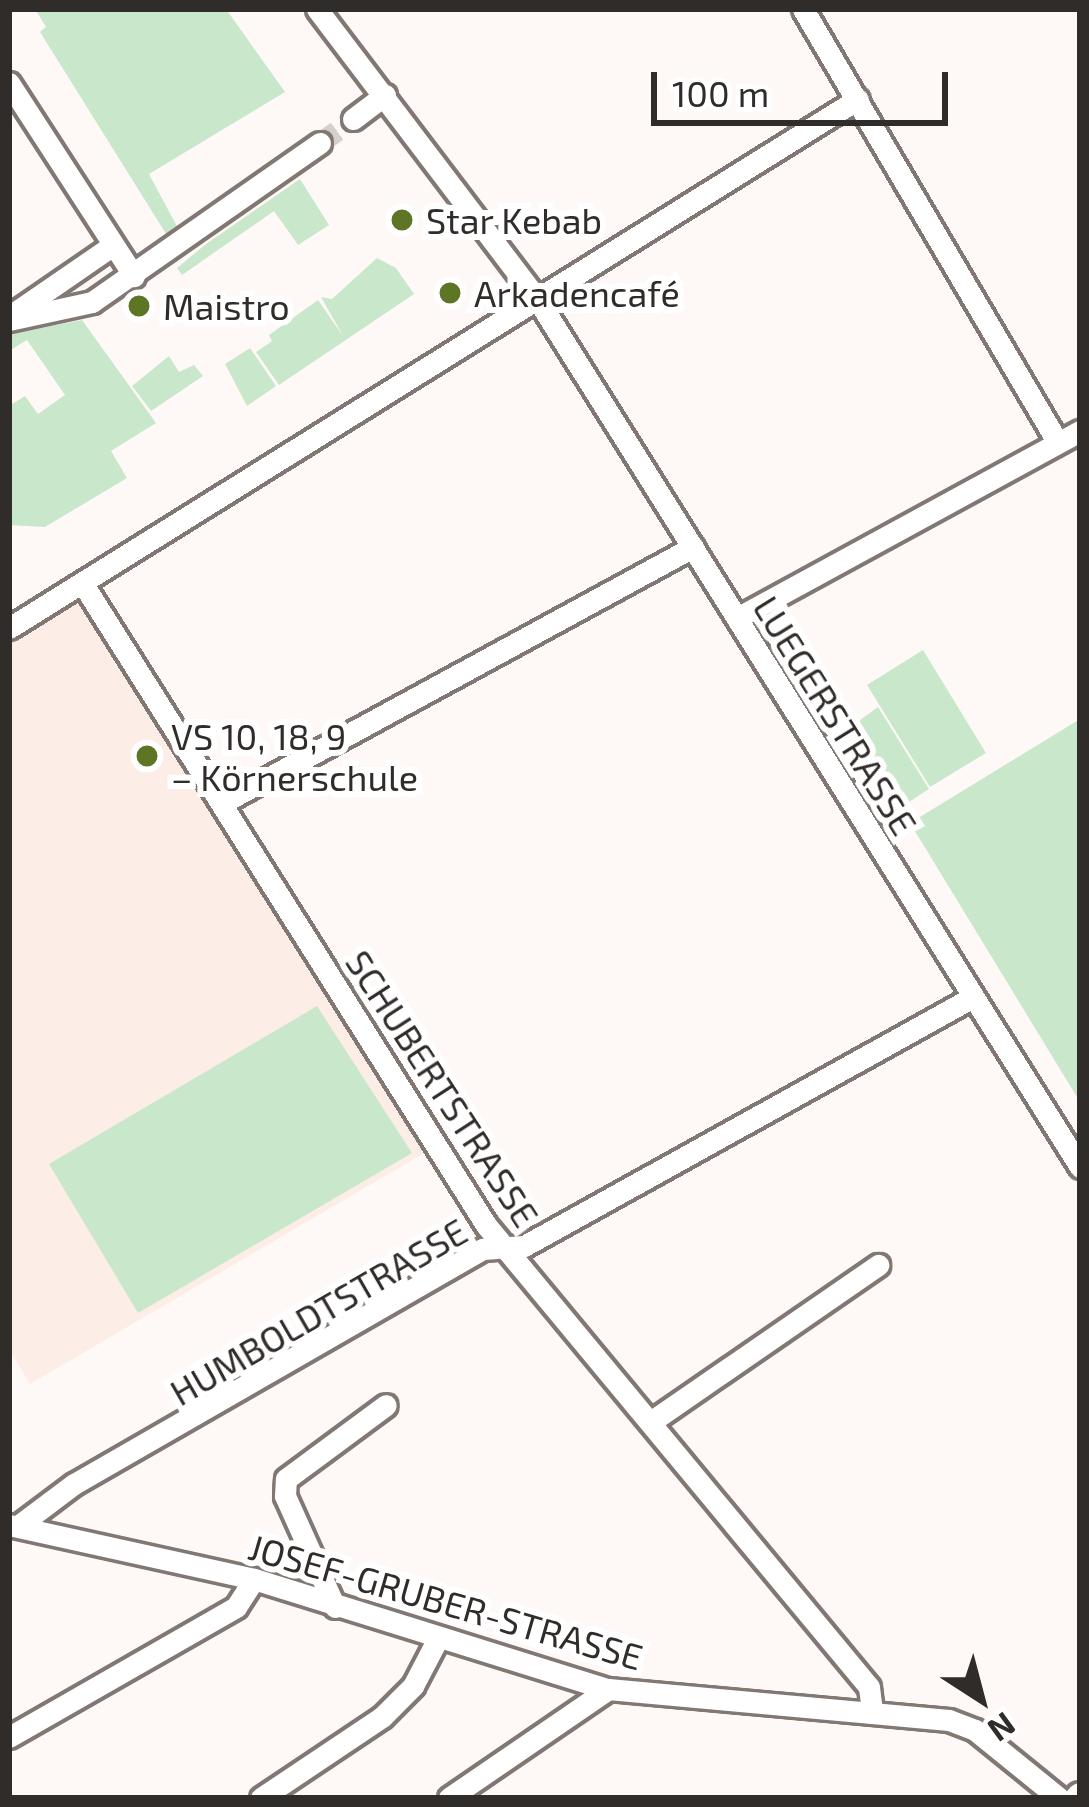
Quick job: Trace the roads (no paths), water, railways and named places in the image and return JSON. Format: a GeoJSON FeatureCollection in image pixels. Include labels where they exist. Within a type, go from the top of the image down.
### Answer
{"type":"FeatureCollection","features":[{"type":"Feature","properties":{"kind":"street","name":"LUEGERSTRASSE"},"geometry":{"type":"LineString","coordinates":[[317,9],[536,297],[1080,1167]]}},
{"type":"Feature","properties":{"kind":"street"},"geometry":{"type":"LineString","coordinates":[[803,9],[1058,443]]}},
{"type":"Feature","properties":{"kind":"street"},"geometry":{"type":"LineString","coordinates":[[9,83],[134,276]]}},
{"type":"Feature","properties":{"kind":"street"},"geometry":{"type":"LineString","coordinates":[[353,119],[386,95]]}},
{"type":"Feature","properties":{"kind":"street"},"geometry":{"type":"LineString","coordinates":[[9,628],[366,412],[536,297],[858,99]]}},
{"type":"Feature","properties":{"kind":"street"},"geometry":{"type":"LineString","coordinates":[[9,318],[75,309],[134,276],[320,142]]}},
{"type":"Feature","properties":{"kind":"street"},"geometry":{"type":"LineString","coordinates":[[9,318],[113,244]]}},
{"type":"Feature","properties":{"kind":"street"},"geometry":{"type":"LineString","coordinates":[[737,618],[1080,430]]}},
{"type":"Feature","properties":{"kind":"street"},"geometry":{"type":"LineString","coordinates":[[222,803],[693,547]]}},
{"type":"Feature","properties":{"kind":"street","name":"SCHUBERTSTRASSE"},"geometry":{"type":"LineString","coordinates":[[83,584],[506,1247],[869,1687],[872,1713]]}},
{"type":"Feature","properties":{"kind":"street","name":"HUMBOLDTSTRASSE"},"geometry":{"type":"LineString","coordinates":[[13,1526],[74,1484],[483,1249],[524,1246],[973,997]]}},
{"type":"Feature","properties":{"kind":"street"},"geometry":{"type":"LineString","coordinates":[[652,1421],[878,1265]]}},
{"type":"Feature","properties":{"kind":"street"},"geometry":{"type":"LineString","coordinates":[[335,1607],[285,1496],[286,1479],[386,1406]]}},
{"type":"Feature","properties":{"kind":"street","name":"JOSEF-GRUBER-STRASSE"},"geometry":{"type":"LineString","coordinates":[[13,1526],[254,1579],[436,1640],[608,1689],[872,1713],[976,1730],[1059,1798]]}},
{"type":"Feature","properties":{"kind":"street"},"geometry":{"type":"LineString","coordinates":[[9,1736],[236,1607],[254,1579]]}},
{"type":"Feature","properties":{"kind":"street"},"geometry":{"type":"LineString","coordinates":[[261,1798],[382,1718],[413,1686],[436,1640]]}},
{"type":"Feature","properties":{"kind":"street"},"geometry":{"type":"LineString","coordinates":[[448,1798],[608,1689]]}},
{"type":"Feature","properties":{"kind":"tunnel"},"geometry":{"type":"LineString","coordinates":[[320,143],[353,119]]}},
{"type":"Feature","properties":{"kind":"place","name":"Star Kebab"},"geometry":{"type":"Point","coordinates":[402,220]}},
{"type":"Feature","properties":{"kind":"place","name":"Arkadencafé"},"geometry":{"type":"Point","coordinates":[450,293]}},
{"type":"Feature","properties":{"kind":"place","name":"Maistro"},"geometry":{"type":"Point","coordinates":[139,306]}},
{"type":"Feature","properties":{"kind":"place","name":"VS 10, 18, 9 – Körnerschule"},"geometry":{"type":"Point","coordinates":[147,756]}}]}
